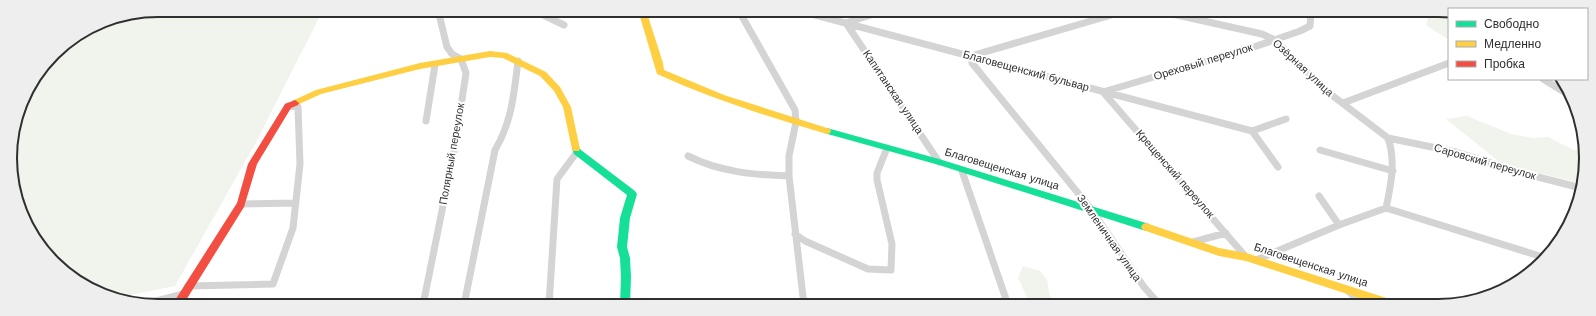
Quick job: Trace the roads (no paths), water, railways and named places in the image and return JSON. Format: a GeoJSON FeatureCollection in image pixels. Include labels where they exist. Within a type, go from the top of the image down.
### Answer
{"type":"FeatureCollection","features":[{"type":"Feature","properties":{"kind":"street"},"geometry":{"type":"LineString","coordinates":[[440,17],[448,48],[452,54],[461,59]]}},
{"type":"Feature","properties":{"kind":"street"},"geometry":{"type":"LineString","coordinates":[[549,17],[564,24]]}},
{"type":"Feature","properties":{"kind":"street","name":"Благовещенская улица"},"geometry":{"type":"LineString","coordinates":[[644,17],[659,63],[660,72],[685,84],[796,122],[939,162],[962,171],[1091,209],[1219,252],[1246,257],[1378,299]]}},
{"type":"Feature","properties":{"kind":"street"},"geometry":{"type":"LineString","coordinates":[[742,17],[795,110],[796,122],[789,156],[789,176],[803,299]]}},
{"type":"Feature","properties":{"kind":"street","name":"Благовещенский бульвар"},"geometry":{"type":"LineString","coordinates":[[823,17],[1036,72],[1103,92],[1252,131]]}},
{"type":"Feature","properties":{"kind":"street"},"geometry":{"type":"LineString","coordinates":[[846,23],[864,17]]}},
{"type":"Feature","properties":{"kind":"street"},"geometry":{"type":"LineString","coordinates":[[971,56],[1104,17]]}},
{"type":"Feature","properties":{"kind":"street","name":"Озёрная улица"},"geometry":{"type":"LineString","coordinates":[[1186,17],[1262,34],[1276,40],[1329,93],[1388,138]]}},
{"type":"Feature","properties":{"kind":"street","name":"Ореховый переулок"},"geometry":{"type":"LineString","coordinates":[[1103,92],[1305,30],[1310,27],[1311,17]]}},
{"type":"Feature","properties":{"kind":"street","name":"Капитанская улица"},"geometry":{"type":"LineString","coordinates":[[846,23],[939,162]]}},
{"type":"Feature","properties":{"kind":"street"},"geometry":{"type":"LineString","coordinates":[[180,299],[241,204],[246,192],[253,164],[288,106],[319,92],[420,66],[435,65],[490,54],[504,54],[543,74],[557,90],[567,107],[577,152],[632,194],[625,218],[622,247],[625,258],[625,299]]}},
{"type":"Feature","properties":{"kind":"street","name":"Земленичная улица"},"geometry":{"type":"LineString","coordinates":[[971,56],[972,63],[1091,209],[1144,287],[1154,299]]}},
{"type":"Feature","properties":{"kind":"street","name":"Полярный переулок"},"geometry":{"type":"LineString","coordinates":[[424,299],[456,146],[466,73],[461,59]]}},
{"type":"Feature","properties":{"kind":"street"},"geometry":{"type":"LineString","coordinates":[[465,299],[495,150],[502,140],[513,111],[518,62]]}},
{"type":"Feature","properties":{"kind":"street"},"geometry":{"type":"LineString","coordinates":[[1343,103],[1448,63]]}},
{"type":"Feature","properties":{"kind":"street"},"geometry":{"type":"LineString","coordinates":[[426,121],[435,65]]}},
{"type":"Feature","properties":{"kind":"street"},"geometry":{"type":"LineString","coordinates":[[1545,80],[1561,90]]}},
{"type":"Feature","properties":{"kind":"street","name":"Крещенский переулок"},"geometry":{"type":"LineString","coordinates":[[1103,92],[1246,257]]}},
{"type":"Feature","properties":{"kind":"street"},"geometry":{"type":"LineString","coordinates":[[159,299],[185,290],[274,284],[293,228],[300,164],[298,107],[288,106]]}},
{"type":"Feature","properties":{"kind":"street"},"geometry":{"type":"LineString","coordinates":[[1278,167],[1252,131],[1286,119]]}},
{"type":"Feature","properties":{"kind":"street"},"geometry":{"type":"LineString","coordinates":[[1386,208],[1393,171],[1390,142],[1388,138]]}},
{"type":"Feature","properties":{"kind":"street","name":"Саровский переулок"},"geometry":{"type":"LineString","coordinates":[[1388,138],[1456,152],[1530,175],[1576,187]]}},
{"type":"Feature","properties":{"kind":"street"},"geometry":{"type":"LineString","coordinates":[[795,234],[805,241],[868,269],[892,270],[892,244],[877,180],[877,173],[887,148]]}},
{"type":"Feature","properties":{"kind":"street"},"geometry":{"type":"LineString","coordinates":[[1320,150],[1393,171]]}},
{"type":"Feature","properties":{"kind":"street"},"geometry":{"type":"LineString","coordinates":[[549,299],[557,179],[577,152]]}},
{"type":"Feature","properties":{"kind":"street"},"geometry":{"type":"LineString","coordinates":[[688,156],[716,167],[754,175],[789,176]]}},
{"type":"Feature","properties":{"kind":"street"},"geometry":{"type":"LineString","coordinates":[[962,171],[1006,299]]}},
{"type":"Feature","properties":{"kind":"street"},"geometry":{"type":"LineString","coordinates":[[1319,196],[1339,225]]}},
{"type":"Feature","properties":{"kind":"street"},"geometry":{"type":"LineString","coordinates":[[241,204],[296,203]]}},
{"type":"Feature","properties":{"kind":"street"},"geometry":{"type":"LineString","coordinates":[[1256,260],[1339,225],[1386,208],[1540,256]]}},
{"type":"Feature","properties":{"kind":"street"},"geometry":{"type":"LineString","coordinates":[[1193,242],[1226,233]]}},
{"type":"Feature","properties":{"kind":"street"},"geometry":{"type":"LineString","coordinates":[[1345,288],[1357,299]]}}]}
